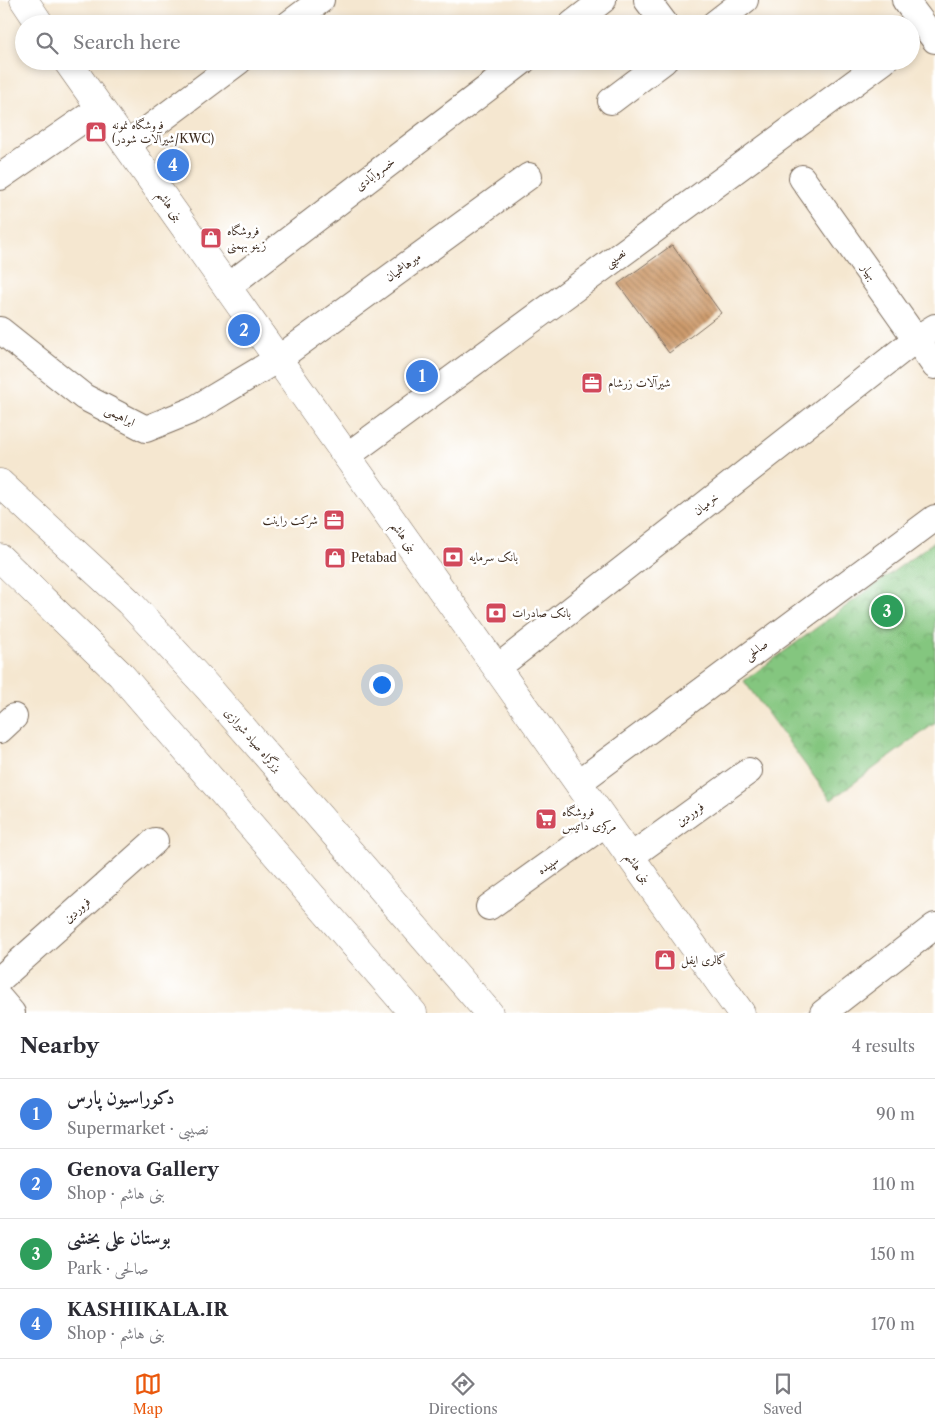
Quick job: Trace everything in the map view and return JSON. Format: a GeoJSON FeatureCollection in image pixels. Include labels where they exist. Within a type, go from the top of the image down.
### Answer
{"type":"FeatureCollection","features":[{"type":"Feature","properties":{"kind":"main road"},"geometry":{"type":"LineString","coordinates":[[24,0],[34,15]]}},
{"type":"Feature","properties":{"kind":"main road","name":"بنی هاشم"},"geometry":{"type":"LineString","coordinates":[[73,70],[740,1013]]}},
{"type":"Feature","properties":{"kind":"main road","name":"بزرگراه صیاد شیرازی"},"geometry":{"type":"LineString","coordinates":[[0,483],[129,602],[204,683],[489,1013]]}},
{"type":"Feature","properties":{"kind":"main road"},"geometry":{"type":"LineString","coordinates":[[0,558],[121,675],[413,1013]]}},
{"type":"Feature","properties":{"kind":"street"},"geometry":{"type":"LineString","coordinates":[[301,15],[321,0]]}},
{"type":"Feature","properties":{"kind":"street"},"geometry":{"type":"LineString","coordinates":[[584,15],[603,0]]}},
{"type":"Feature","properties":{"kind":"street"},"geometry":{"type":"LineString","coordinates":[[647,0],[658,15]]}},
{"type":"Feature","properties":{"kind":"street"},"geometry":{"type":"LineString","coordinates":[[726,15],[746,0]]}},
{"type":"Feature","properties":{"kind":"street"},"geometry":{"type":"LineString","coordinates":[[905,0],[915,15]]}},
{"type":"Feature","properties":{"kind":"street"},"geometry":{"type":"LineString","coordinates":[[920,22],[927,33]]}},
{"type":"Feature","properties":{"kind":"street"},"geometry":{"type":"LineString","coordinates":[[127,145],[227,70]]}},
{"type":"Feature","properties":{"kind":"street","name":"خسروآبادی"},"geometry":{"type":"LineString","coordinates":[[227,287],[511,70]]}},
{"type":"Feature","properties":{"kind":"street"},"geometry":{"type":"LineString","coordinates":[[611,101],[652,70]]}},
{"type":"Feature","properties":{"kind":"street","name":"نصیبی"},"geometry":{"type":"LineString","coordinates":[[346,456],[872,70]]}},
{"type":"Feature","properties":{"kind":"street"},"geometry":{"type":"LineString","coordinates":[[0,177],[100,108]]}},
{"type":"Feature","properties":{"kind":"street","name":"میرهاشمیان"},"geometry":{"type":"LineString","coordinates":[[278,359],[529,176]]}},
{"type":"Feature","properties":{"kind":"street","name":"بهیار"},"geometry":{"type":"LineString","coordinates":[[802,178],[926,333],[935,366]]}},
{"type":"Feature","properties":{"kind":"street","name":"ابراهیمی"},"geometry":{"type":"LineString","coordinates":[[0,330],[84,398],[146,429],[193,410],[278,359]]}},
{"type":"Feature","properties":{"kind":"street","name":"خرمیان"},"geometry":{"type":"LineString","coordinates":[[496,668],[926,333]]}},
{"type":"Feature","properties":{"kind":"street","name":"صالحی"},"geometry":{"type":"LineString","coordinates":[[578,783],[935,518]]}},
{"type":"Feature","properties":{"kind":"street","name":"فروردین"},"geometry":{"type":"LineString","coordinates":[[630,857],[749,771]]}},
{"type":"Feature","properties":{"kind":"street","name":"سپیده"},"geometry":{"type":"LineString","coordinates":[[489,906],[606,823]]}},
{"type":"Feature","properties":{"kind":"street","name":"فروردین"},"geometry":{"type":"LineString","coordinates":[[0,980],[155,841]]}},
{"type":"Feature","properties":{"kind":"street"},"geometry":{"type":"LineString","coordinates":[[823,1013],[935,926]]}},
{"type":"Feature","properties":{"kind":"street"},"geometry":{"type":"LineString","coordinates":[[0,999],[12,1013]]}},
{"type":"Feature","properties":{"kind":"green space"},"geometry":{"type":"Polygon","coordinates":[[[935,541],[935,723],[831,800],[744,681],[935,541]]]}},
{"type":"Feature","properties":{"kind":"building"},"geometry":{"type":"Polygon","coordinates":[[[672,245],[721,313],[669,353],[618,284],[672,245]]]}},
{"type":"Feature","properties":{"kind":"place","name":"فروشگاه نمونه (شیرآلات شودر/KWC)"},"geometry":{"type":"Point","coordinates":[96,132]}},
{"type":"Feature","properties":{"kind":"place","name":"KASHIIKALA.IR"},"geometry":{"type":"Point","coordinates":[173,165]}},
{"type":"Feature","properties":{"kind":"place","name":"فروشگاه زینو بهمنی"},"geometry":{"type":"Point","coordinates":[211,238]}},
{"type":"Feature","properties":{"kind":"place","name":"Genova Gallery"},"geometry":{"type":"Point","coordinates":[244,330]}},
{"type":"Feature","properties":{"kind":"place","name":"دکوراسیون پارس"},"geometry":{"type":"Point","coordinates":[422,376]}},
{"type":"Feature","properties":{"kind":"place","name":"شیرآلات زرشام"},"geometry":{"type":"Point","coordinates":[592,383]}},
{"type":"Feature","properties":{"kind":"place","name":"شرکت راینت"},"geometry":{"type":"Point","coordinates":[334,520]}},
{"type":"Feature","properties":{"kind":"place","name":"بانک سرمایه"},"geometry":{"type":"Point","coordinates":[453,557]}},
{"type":"Feature","properties":{"kind":"place","name":"Petabad"},"geometry":{"type":"Point","coordinates":[335,558]}},
{"type":"Feature","properties":{"kind":"place","name":"بوستان علی بخشی"},"geometry":{"type":"Point","coordinates":[887,611]}},
{"type":"Feature","properties":{"kind":"place","name":"بانک صادرات"},"geometry":{"type":"Point","coordinates":[496,613]}},
{"type":"Feature","properties":{"kind":"place","name":"فروشگاه مرکزی داتیس"},"geometry":{"type":"Point","coordinates":[546,819]}},
{"type":"Feature","properties":{"kind":"place","name":"گالری ایفل"},"geometry":{"type":"Point","coordinates":[665,960]}}]}
